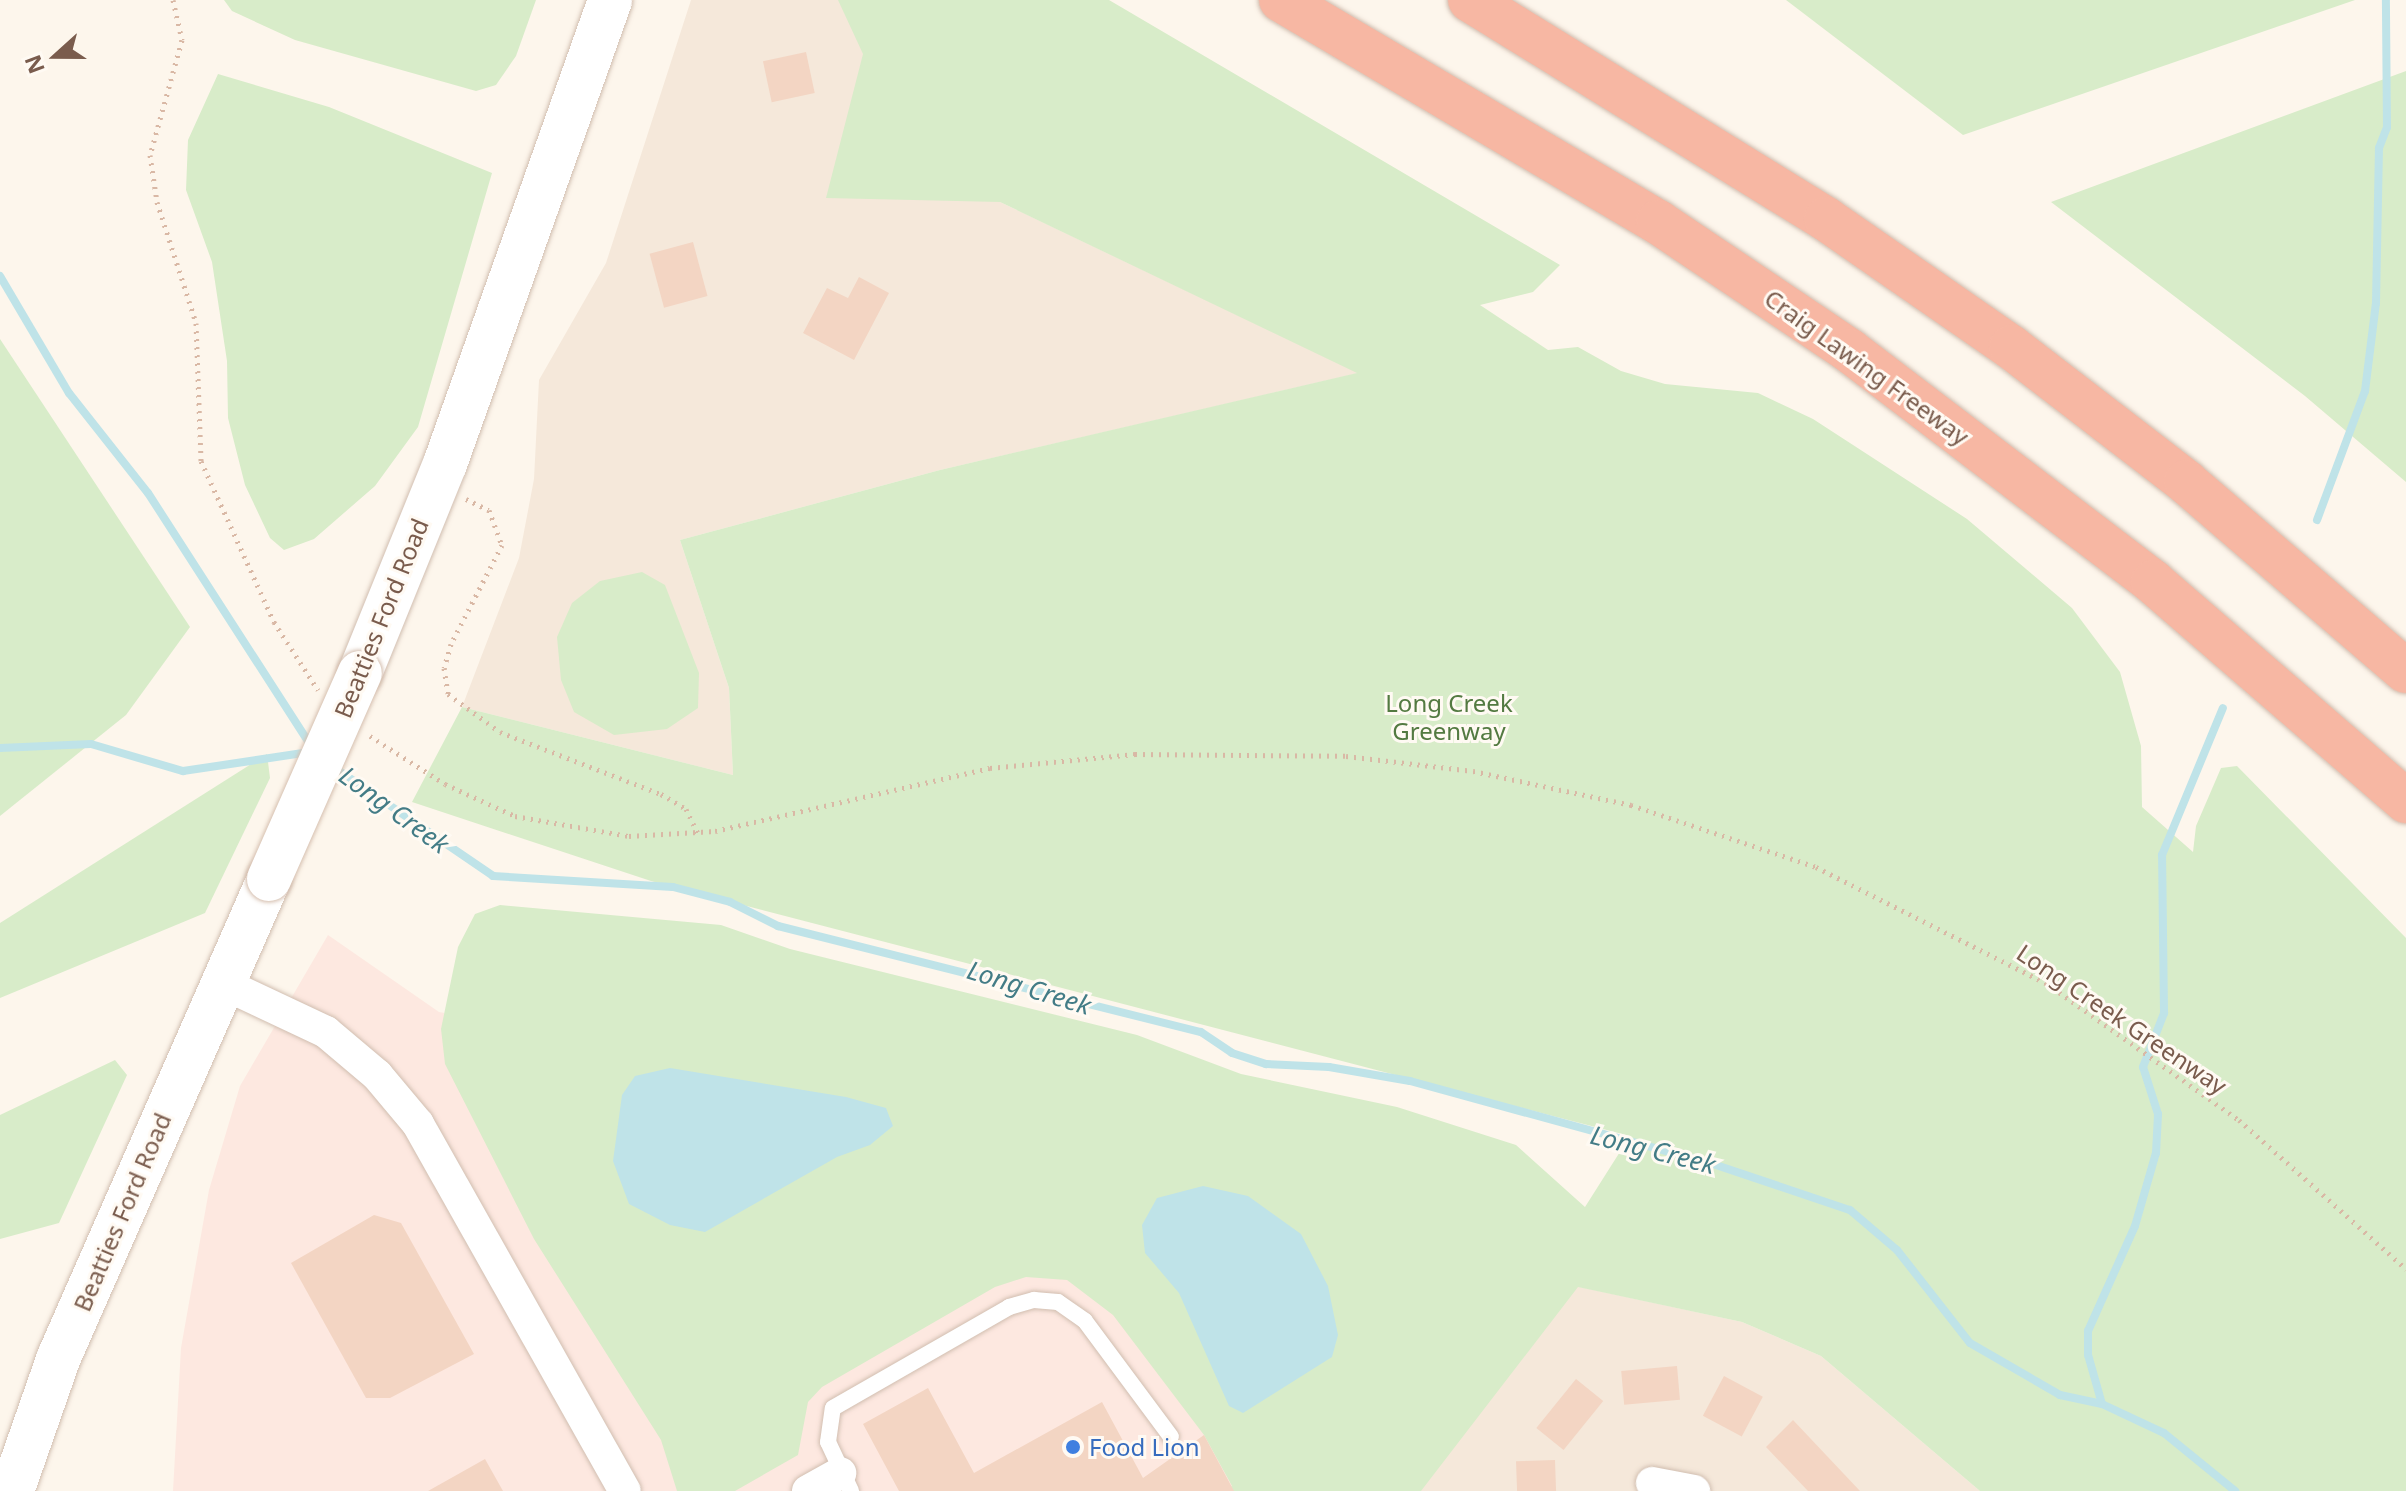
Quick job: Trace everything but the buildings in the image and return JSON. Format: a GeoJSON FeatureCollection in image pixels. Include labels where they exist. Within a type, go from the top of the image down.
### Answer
{"type":"FeatureCollection","features":[{"type":"Feature","properties":{"kind":"highway","name":"Craig Lawing Freeway"},"geometry":{"type":"LineString","coordinates":[[1281,0],[1658,222],[1850,351],[2153,582],[2406,801]]}},
{"type":"Feature","properties":{"kind":"highway"},"geometry":{"type":"LineString","coordinates":[[1470,0],[1826,219],[2011,347],[2186,482],[2406,671]]}},
{"type":"Feature","properties":{"kind":"main road","name":"Beatties Ford Road"},"geometry":{"type":"LineString","coordinates":[[11,1462],[360,673],[434,491],[610,0]]}},
{"type":"Feature","properties":{"kind":"main road"},"geometry":{"type":"LineString","coordinates":[[11,1462],[48,1491]]}},
{"type":"Feature","properties":{"kind":"street"},"geometry":{"type":"LineString","coordinates":[[222,983],[326,1032],[377,1075],[418,1124],[625,1491]]}},
{"type":"Feature","properties":{"kind":"street"},"geometry":{"type":"LineString","coordinates":[[808,1491],[846,1482]]}},
{"type":"Feature","properties":{"kind":"street"},"geometry":{"type":"LineString","coordinates":[[1652,1483],[1694,1491]]}},
{"type":"Feature","properties":{"kind":"lane"},"geometry":{"type":"LineString","coordinates":[[846,1482],[828,1442],[833,1408],[1009,1307],[1034,1300],[1058,1302],[1085,1321],[1171,1437]]}},
{"type":"Feature","properties":{"kind":"path"},"geometry":{"type":"LineString","coordinates":[[173,0],[182,40],[150,155],[157,202],[196,323],[201,461],[279,632],[327,700]]}},
{"type":"Feature","properties":{"kind":"path"},"geometry":{"type":"LineString","coordinates":[[434,491],[489,510],[502,545],[447,656],[444,682],[456,704],[500,732],[661,794],[686,809],[698,834]]}},
{"type":"Feature","properties":{"kind":"path","name":"Long Creek Greenway"},"geometry":{"type":"LineString","coordinates":[[360,729],[445,784],[538,823],[614,835],[698,834],[881,789],[1067,758],[1219,751],[1346,756],[1473,771],[1631,805],[1816,867],[2007,961],[2114,1029],[2289,1160],[2406,1269]]}},
{"type":"Feature","properties":{"kind":"shaded area"},"geometry":{"type":"Polygon","coordinates":[[[691,0],[1025,0],[1000,202],[1359,373],[940,470],[680,540],[729,688],[733,775],[462,707],[519,558],[534,479],[539,380],[606,263],[691,0]]]}},
{"type":"Feature","properties":{"kind":"shaded area"},"geometry":{"type":"Polygon","coordinates":[[[328,935],[439,1012],[766,1068],[1411,1491],[173,1491],[181,1348],[209,1190],[240,1086],[328,935]]]}},
{"type":"Feature","properties":{"kind":"shaded area"},"geometry":{"type":"Polygon","coordinates":[[[1557,1282],[1742,1322],[1821,1356],[1980,1491],[1411,1491],[1557,1282]]]}},
{"type":"Feature","properties":{"kind":"green space"},"geometry":{"type":"Polygon","coordinates":[[[224,0],[536,0],[516,56],[496,85],[476,91],[295,40],[232,11],[224,0]]]}},
{"type":"Feature","properties":{"kind":"green space","name":"Long Creek Greenway"},"geometry":{"type":"Polygon","coordinates":[[[838,0],[1109,0],[1560,265],[1533,292],[1480,305],[1548,350],[1578,347],[1621,371],[1665,384],[1758,393],[1813,419],[1967,519],[2072,608],[2120,672],[2141,746],[2142,807],[2193,852],[2196,826],[2221,768],[2237,766],[2406,938],[2406,1491],[1980,1491],[1821,1356],[1742,1322],[1578,1287],[1421,1491],[1224,1491],[1232,1486],[1204,1435],[1113,1315],[1067,1280],[1026,1277],[995,1287],[822,1387],[808,1402],[798,1455],[735,1491],[677,1491],[661,1440],[534,1239],[445,1064],[441,1029],[458,947],[475,914],[500,905],[721,925],[790,949],[1137,1035],[1241,1074],[1397,1107],[1516,1145],[1585,1207],[1630,1136],[651,881],[412,802],[462,707],[733,775],[729,688],[680,540],[940,470],[1357,373],[1000,202],[826,198],[863,54],[838,0]]]}},
{"type":"Feature","properties":{"kind":"green space"},"geometry":{"type":"Polygon","coordinates":[[[1786,0],[2355,0],[1963,135],[1786,0]]]}},
{"type":"Feature","properties":{"kind":"green space"},"geometry":{"type":"Polygon","coordinates":[[[2406,71],[2406,482],[2305,396],[2051,202],[2406,71]]]}},
{"type":"Feature","properties":{"kind":"green space"},"geometry":{"type":"Polygon","coordinates":[[[218,74],[329,107],[492,173],[418,427],[375,486],[314,539],[284,550],[270,538],[245,485],[228,418],[227,361],[212,262],[186,190],[188,140],[218,74]]]}},
{"type":"Feature","properties":{"kind":"green space"},"geometry":{"type":"Polygon","coordinates":[[[0,339],[190,627],[126,715],[0,816],[0,339]]]}},
{"type":"Feature","properties":{"kind":"green space"},"geometry":{"type":"Polygon","coordinates":[[[642,572],[665,585],[699,673],[698,708],[667,729],[614,735],[574,712],[561,680],[557,637],[572,603],[600,581],[642,572]]]}},
{"type":"Feature","properties":{"kind":"green space"},"geometry":{"type":"Polygon","coordinates":[[[267,754],[270,778],[205,913],[0,998],[0,923],[267,754]]]}},
{"type":"Feature","properties":{"kind":"green space"},"geometry":{"type":"Polygon","coordinates":[[[115,1060],[127,1075],[59,1223],[0,1239],[0,1115],[115,1060]]]}},
{"type":"Feature","properties":{"kind":"water"},"geometry":{"type":"Polygon","coordinates":[[[670,1068],[846,1097],[886,1108],[893,1126],[870,1145],[837,1157],[705,1232],[670,1225],[629,1204],[613,1161],[622,1095],[635,1076],[670,1068]]]}},
{"type":"Feature","properties":{"kind":"water"},"geometry":{"type":"Polygon","coordinates":[[[1203,1186],[1248,1196],[1301,1234],[1328,1286],[1338,1335],[1332,1357],[1243,1413],[1229,1406],[1179,1293],[1145,1253],[1142,1225],[1157,1198],[1203,1186]]]}},
{"type":"Feature","properties":{"kind":"waterway"},"geometry":{"type":"LineString","coordinates":[[2317,520],[2365,391],[2376,303],[2379,148],[2387,127],[2386,0]]}},
{"type":"Feature","properties":{"kind":"waterway","name":"Long Creek"},"geometry":{"type":"LineString","coordinates":[[0,276],[69,393],[148,493],[311,746]]}},
{"type":"Feature","properties":{"kind":"waterway"},"geometry":{"type":"LineString","coordinates":[[2102,1404],[2088,1355],[2088,1331],[2135,1226],[2156,1153],[2158,1114],[2143,1067],[2164,1013],[2162,855],[2223,708]]}},
{"type":"Feature","properties":{"kind":"waterway"},"geometry":{"type":"LineString","coordinates":[[0,748],[91,744],[183,771],[310,752]]}},
{"type":"Feature","properties":{"kind":"waterway","name":"Long Creek"},"geometry":{"type":"LineString","coordinates":[[332,766],[493,876],[673,887],[730,902],[778,926],[1201,1032],[1232,1053],[1266,1064],[1329,1067],[1410,1081],[1710,1163],[1850,1210],[1897,1250],[1970,1343],[2060,1395],[2102,1404],[2164,1433],[2235,1491]]}},
{"type":"Feature","properties":{"kind":"place","name":"Food Lion"},"geometry":{"type":"Point","coordinates":[1073,1447]}}]}
